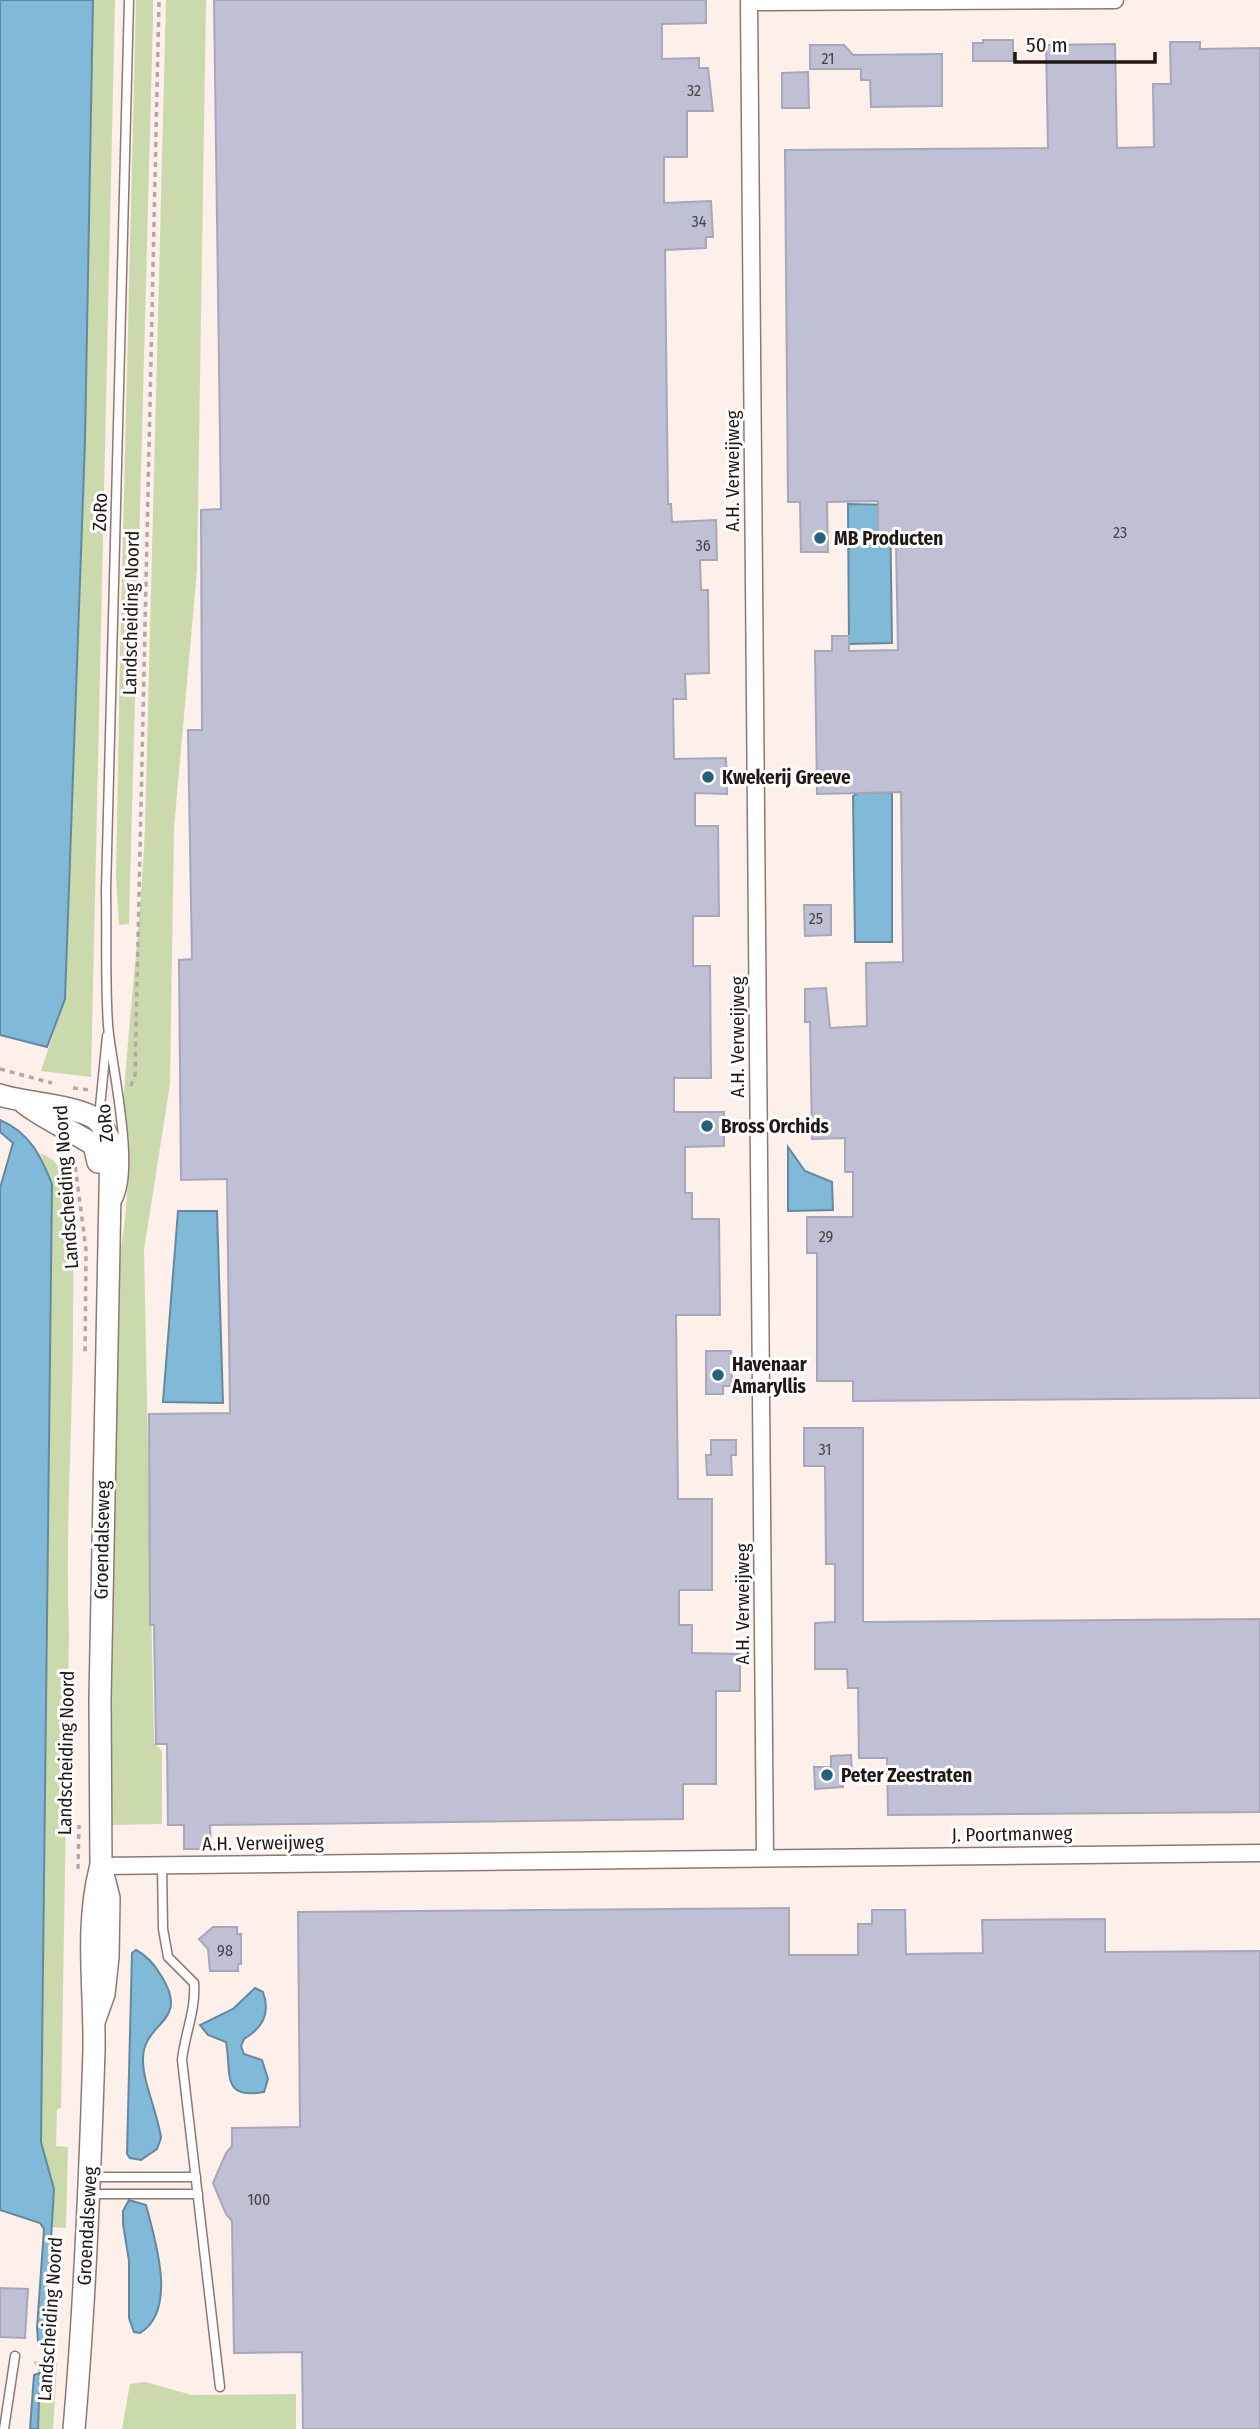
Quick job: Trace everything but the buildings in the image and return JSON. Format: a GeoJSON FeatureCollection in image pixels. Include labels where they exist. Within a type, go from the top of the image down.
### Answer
{"type":"FeatureCollection","features":[{"type":"Feature","properties":{"kind":"street","name":"A.H. Verweijweg"},"geometry":{"type":"LineString","coordinates":[[101,1866],[765,1858],[749,1],[1115,0]]}},
{"type":"Feature","properties":{"kind":"street"},"geometry":{"type":"LineString","coordinates":[[0,1095],[24,1103],[41,1117],[99,1121]]}},
{"type":"Feature","properties":{"kind":"street"},"geometry":{"type":"LineString","coordinates":[[73,1121],[94,1145],[98,1162]]}},
{"type":"Feature","properties":{"kind":"street","name":"Groendalseweg"},"geometry":{"type":"LineString","coordinates":[[99,1121],[98,1195],[107,1213]]}},
{"type":"Feature","properties":{"kind":"street","name":"Groendalseweg"},"geometry":{"type":"LineString","coordinates":[[74,2429],[90,2185],[94,2022],[104,1994],[108,1957],[109,1898],[101,1866],[100,1699],[107,1213],[111,1142],[99,1121]]}},
{"type":"Feature","properties":{"kind":"street","name":"J. Poortmanweg"},"geometry":{"type":"LineString","coordinates":[[765,1858],[1260,1853]]}},
{"type":"Feature","properties":{"kind":"lane","name":"ZoRo"},"geometry":{"type":"LineString","coordinates":[[99,1121],[99,1090],[108,1026],[109,733],[129,0]]}},
{"type":"Feature","properties":{"kind":"lane","name":"ZoRo"},"geometry":{"type":"LineString","coordinates":[[107,1213],[123,1194],[124,1168],[118,1089],[108,1026]]}},
{"type":"Feature","properties":{"kind":"lane"},"geometry":{"type":"LineString","coordinates":[[162,1866],[163,1929],[168,1956],[194,1983],[196,2005],[186,2030],[182,2060],[220,2387]]}},
{"type":"Feature","properties":{"kind":"lane"},"geometry":{"type":"LineString","coordinates":[[90,2185],[195,2177]]}},
{"type":"Feature","properties":{"kind":"lane"},"geometry":{"type":"LineString","coordinates":[[90,2185],[198,2194]]}},
{"type":"Feature","properties":{"kind":"lane"},"geometry":{"type":"LineString","coordinates":[[4,2429],[15,2356]]}},
{"type":"Feature","properties":{"kind":"path","name":"Landscheiding Noord"},"geometry":{"type":"LineString","coordinates":[[118,1089],[130,1088],[135,1075],[159,0]]}},
{"type":"Feature","properties":{"kind":"path"},"geometry":{"type":"LineString","coordinates":[[0,1069],[74,1088]]}},
{"type":"Feature","properties":{"kind":"path","name":"Landscheiding Noord"},"geometry":{"type":"LineString","coordinates":[[85,1361],[86,1250],[73,1121],[74,1088],[99,1090]]}},
{"type":"Feature","properties":{"kind":"path","name":"Landscheiding Noord"},"geometry":{"type":"LineString","coordinates":[[78,1880],[79,1812]]}},
{"type":"Feature","properties":{"kind":"green space"},"geometry":{"type":"Polygon","coordinates":[[[93,0],[115,0],[91,1077],[41,1071],[65,999],[85,441],[93,0]]]}},
{"type":"Feature","properties":{"kind":"green space"},"geometry":{"type":"Polygon","coordinates":[[[136,0],[153,0],[153,18],[129,924],[119,925],[116,877],[120,658],[136,0]]]}},
{"type":"Feature","properties":{"kind":"green space"},"geometry":{"type":"Polygon","coordinates":[[[166,0],[206,0],[197,570],[174,828],[170,1084],[144,1250],[154,1743],[162,1751],[162,1824],[109,1825],[116,1276],[127,1193],[129,1143],[124,1090],[145,828],[166,0]]]}},
{"type":"Feature","properties":{"kind":"green space"},"geometry":{"type":"Polygon","coordinates":[[[40,1153],[56,1163],[64,1181],[71,1219],[73,1261],[61,2108],[57,2109],[56,2146],[68,2147],[66,2228],[51,2227],[54,2189],[41,2142],[52,1184],[40,1153]]]}},
{"type":"Feature","properties":{"kind":"green space"},"geometry":{"type":"Polygon","coordinates":[[[33,2361],[57,2363],[53,2429],[38,2429],[42,2380],[33,2361]]]}},
{"type":"Feature","properties":{"kind":"green space"},"geometry":{"type":"Polygon","coordinates":[[[145,2382],[192,2395],[296,2394],[296,2429],[122,2429],[130,2384],[145,2382]]]}},
{"type":"Feature","properties":{"kind":"water"},"geometry":{"type":"Polygon","coordinates":[[[0,0],[93,0],[85,441],[65,999],[47,1047],[0,1035],[0,0]]]}},
{"type":"Feature","properties":{"kind":"water"},"geometry":{"type":"Polygon","coordinates":[[[848,504],[890,505],[892,643],[849,644],[848,504]]]}},
{"type":"Feature","properties":{"kind":"water"},"geometry":{"type":"Polygon","coordinates":[[[892,792],[892,942],[855,942],[853,796],[858,793],[892,792]]]}},
{"type":"Feature","properties":{"kind":"water"},"geometry":{"type":"Polygon","coordinates":[[[0,1120],[19,1132],[33,1146],[52,1184],[41,2142],[54,2189],[45,2341],[38,2341],[37,2328],[44,2229],[40,2223],[0,2210],[0,1188],[13,1143],[0,1132],[0,1120]]]}},
{"type":"Feature","properties":{"kind":"water"},"geometry":{"type":"Polygon","coordinates":[[[788,1147],[805,1171],[832,1182],[833,1210],[788,1211],[788,1147]]]}},
{"type":"Feature","properties":{"kind":"water"},"geometry":{"type":"Polygon","coordinates":[[[178,1211],[217,1211],[223,1403],[163,1402],[178,1211]]]}},
{"type":"Feature","properties":{"kind":"water"},"geometry":{"type":"Polygon","coordinates":[[[136,1950],[154,1965],[169,1992],[171,2004],[169,2013],[145,2046],[143,2067],[161,2138],[157,2149],[141,2160],[130,2158],[127,2154],[132,1953],[136,1950]]]}},
{"type":"Feature","properties":{"kind":"water"},"geometry":{"type":"Polygon","coordinates":[[[255,1988],[263,1992],[265,2014],[260,2025],[244,2039],[241,2046],[244,2054],[262,2060],[268,2079],[264,2092],[250,2093],[234,2088],[229,2073],[226,2042],[208,2035],[200,2025],[233,2009],[255,1988]]]}},
{"type":"Feature","properties":{"kind":"water"},"geometry":{"type":"Polygon","coordinates":[[[129,2200],[146,2205],[161,2274],[158,2308],[152,2322],[140,2333],[134,2332],[129,2318],[129,2261],[123,2211],[129,2200]]]}},
{"type":"Feature","properties":{"kind":"water"},"geometry":{"type":"Polygon","coordinates":[[[40,2373],[38,2429],[30,2429],[34,2375],[40,2373]]]}},
{"type":"Feature","properties":{"kind":"place","name":"MB Producten"},"geometry":{"type":"Point","coordinates":[820,538]}},
{"type":"Feature","properties":{"kind":"place","name":"Kwekerij Greeve"},"geometry":{"type":"Point","coordinates":[708,777]}},
{"type":"Feature","properties":{"kind":"place","name":"Bross Orchids"},"geometry":{"type":"Point","coordinates":[707,1126]}},
{"type":"Feature","properties":{"kind":"place","name":"Havenaar Amaryllis"},"geometry":{"type":"Point","coordinates":[718,1375]}},
{"type":"Feature","properties":{"kind":"place","name":"Peter Zeestraten"},"geometry":{"type":"Point","coordinates":[827,1775]}}]}
